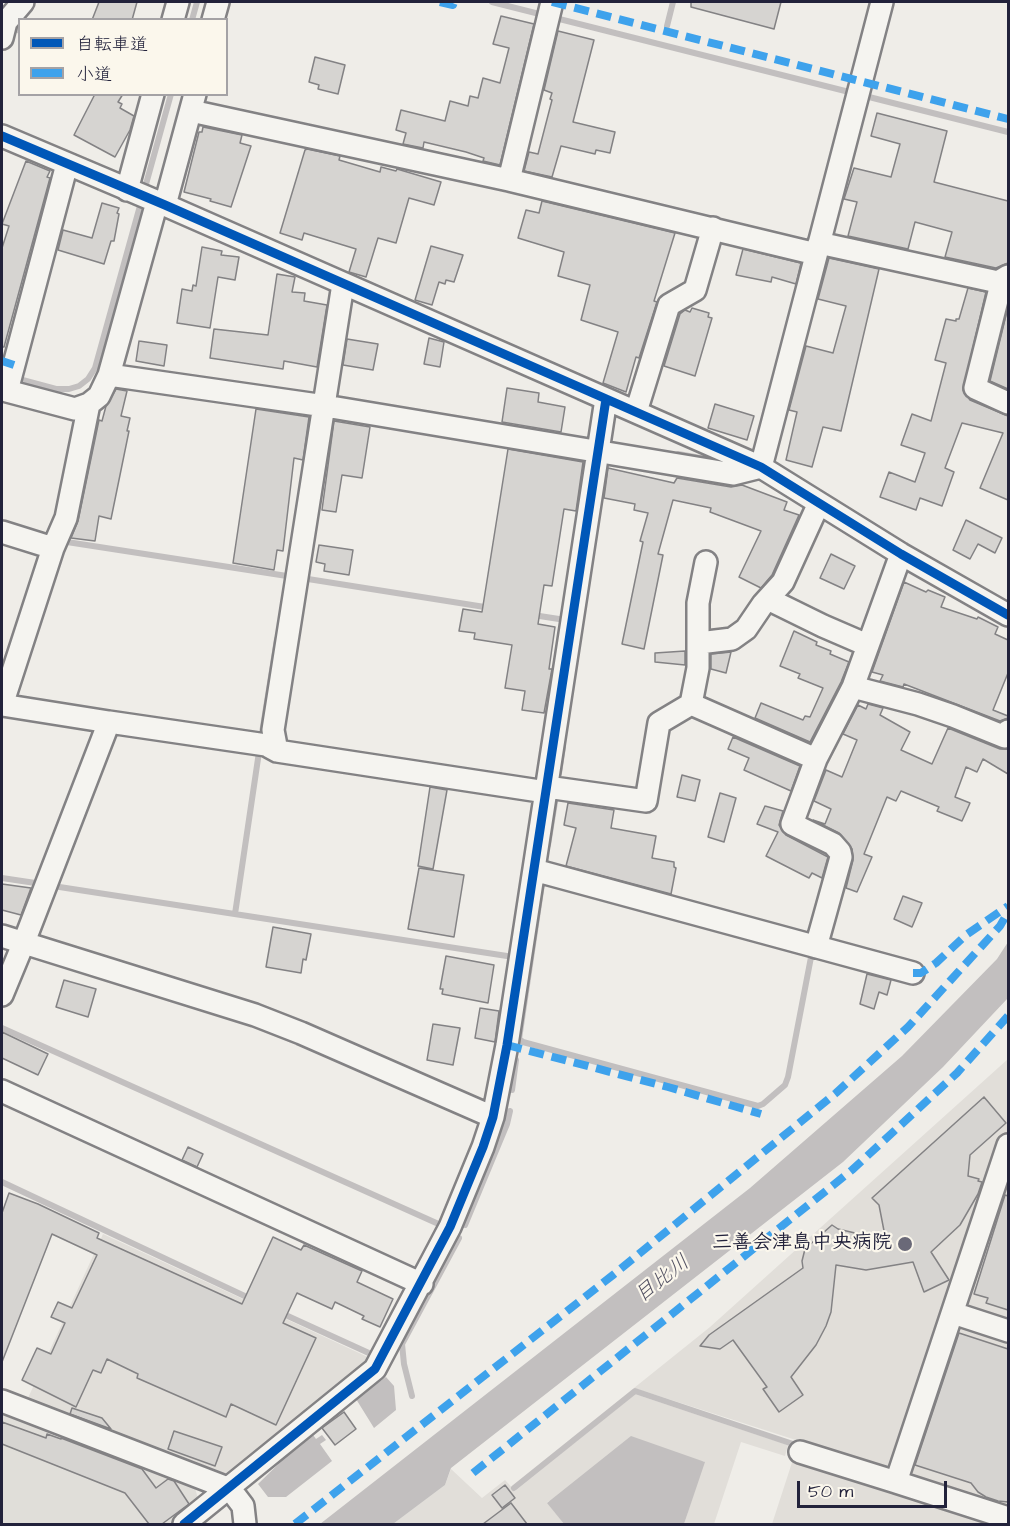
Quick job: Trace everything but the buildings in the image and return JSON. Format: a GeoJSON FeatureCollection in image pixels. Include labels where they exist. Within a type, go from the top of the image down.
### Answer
{"type":"FeatureCollection","features":[{"type":"Feature","properties":{"kind":"street"},"geometry":{"type":"LineString","coordinates":[[2,38],[6,22],[22,2]]}},
{"type":"Feature","properties":{"kind":"street"},"geometry":{"type":"LineString","coordinates":[[174,18],[178,2]]}},
{"type":"Feature","properties":{"kind":"street"},"geometry":{"type":"LineString","coordinates":[[214,18],[218,2]]}},
{"type":"Feature","properties":{"kind":"street"},"geometry":{"type":"LineString","coordinates":[[761,467],[882,2]]}},
{"type":"Feature","properties":{"kind":"street"},"geometry":{"type":"LineString","coordinates":[[509,180],[550,12]]}},
{"type":"Feature","properties":{"kind":"street"},"geometry":{"type":"LineString","coordinates":[[67,164],[7,384],[75,409],[89,404],[99,396],[109,375],[147,198],[153,96]]}},
{"type":"Feature","properties":{"kind":"street"},"geometry":{"type":"LineString","coordinates":[[147,198],[193,103],[713,228],[1003,279],[999,292],[1000,324],[975,388],[1008,403]]}},
{"type":"Feature","properties":{"kind":"street"},"geometry":{"type":"LineString","coordinates":[[2,136],[761,467],[901,554],[1008,615]]}},
{"type":"Feature","properties":{"kind":"street"},"geometry":{"type":"LineString","coordinates":[[636,412],[669,305],[695,290],[713,228]]}},
{"type":"Feature","properties":{"kind":"street"},"geometry":{"type":"LineString","coordinates":[[277,751],[273,730],[343,284]]}},
{"type":"Feature","properties":{"kind":"street"},"geometry":{"type":"LineString","coordinates":[[109,375],[325,406],[733,474],[761,467]]}},
{"type":"Feature","properties":{"kind":"street"},"geometry":{"type":"LineString","coordinates":[[184,1524],[230,1489],[375,1369],[422,1284],[450,1227],[483,1147],[493,1117],[507,1046],[606,399]]}},
{"type":"Feature","properties":{"kind":"street"},"geometry":{"type":"LineString","coordinates":[[89,404],[66,518],[53,548],[2,705],[266,745],[277,751],[646,801],[659,723],[691,704],[698,668],[699,603],[705,562]]}},
{"type":"Feature","properties":{"kind":"street"},"geometry":{"type":"LineString","coordinates":[[699,642],[732,639],[746,629],[783,582],[819,503]]}},
{"type":"Feature","properties":{"kind":"street"},"geometry":{"type":"LineString","coordinates":[[2,532],[53,548]]}},
{"type":"Feature","properties":{"kind":"street"},"geometry":{"type":"LineString","coordinates":[[816,947],[841,857],[840,852],[832,844],[792,824],[816,759],[853,687],[901,554]]}},
{"type":"Feature","properties":{"kind":"street"},"geometry":{"type":"LineString","coordinates":[[768,599],[867,645]]}},
{"type":"Feature","properties":{"kind":"street"},"geometry":{"type":"LineString","coordinates":[[853,687],[918,704],[1005,737],[1008,731]]}},
{"type":"Feature","properties":{"kind":"street"},"geometry":{"type":"LineString","coordinates":[[691,704],[816,759]]}},
{"type":"Feature","properties":{"kind":"street"},"geometry":{"type":"LineString","coordinates":[[2,995],[109,722]]}},
{"type":"Feature","properties":{"kind":"street"},"geometry":{"type":"LineString","coordinates":[[534,870],[913,973]]}},
{"type":"Feature","properties":{"kind":"street"},"geometry":{"type":"LineString","coordinates":[[2,936],[255,1015],[493,1117]]}},
{"type":"Feature","properties":{"kind":"street"},"geometry":{"type":"LineString","coordinates":[[2,1091],[422,1284]]}},
{"type":"Feature","properties":{"kind":"street"},"geometry":{"type":"LineString","coordinates":[[896,1482],[1008,1145]]}},
{"type":"Feature","properties":{"kind":"street"},"geometry":{"type":"LineString","coordinates":[[953,1313],[1008,1331]]}},
{"type":"Feature","properties":{"kind":"street"},"geometry":{"type":"LineString","coordinates":[[2,1401],[230,1489],[243,1506],[245,1524]]}},
{"type":"Feature","properties":{"kind":"street"},"geometry":{"type":"LineString","coordinates":[[800,1452],[1008,1518]]}},
{"type":"Feature","properties":{"kind":"shaded area","name":"三善会津島中央病院"},"geometry":{"type":"Polygon","coordinates":[[[1008,1059],[1008,1524],[772,1524],[799,1441],[634,1388],[710,1327],[1008,1059]]]}},
{"type":"Feature","properties":{"kind":"shaded area"},"geometry":{"type":"Polygon","coordinates":[[[103,1234],[372,1359],[235,1473],[226,1474],[28,1398],[103,1234]]]}},
{"type":"Feature","properties":{"kind":"shaded area"},"geometry":{"type":"Polygon","coordinates":[[[635,1394],[788,1445],[785,1456],[741,1442],[714,1524],[684,1524],[704,1461],[547,1502],[564,1524],[393,1524],[445,1485],[451,1469],[482,1498],[505,1480],[515,1491],[635,1394]]]}},
{"type":"Feature","properties":{"kind":"shaded area"},"geometry":{"type":"Polygon","coordinates":[[[2,1410],[194,1484],[199,1503],[172,1524],[2,1524],[2,1410]]]}},
{"type":"Feature","properties":{"kind":"water","name":"目比川"},"geometry":{"type":"Polygon","coordinates":[[[1008,942],[1008,998],[943,1067],[843,1162],[451,1468],[445,1485],[393,1524],[320,1524],[750,1188],[902,1056],[997,959],[1008,942]]]}},
{"type":"Feature","properties":{"kind":"water"},"geometry":{"type":"Polygon","coordinates":[[[386,1377],[394,1386],[396,1410],[374,1428],[356,1399],[386,1377]]]}},
{"type":"Feature","properties":{"kind":"water"},"geometry":{"type":"Polygon","coordinates":[[[311,1432],[316,1439],[322,1435],[326,1440],[320,1444],[332,1461],[286,1497],[268,1497],[258,1484],[311,1432]]]}},
{"type":"Feature","properties":{"kind":"water"},"geometry":{"type":"Polygon","coordinates":[[[631,1436],[705,1462],[684,1524],[564,1524],[547,1503],[631,1436]]]}},
{"type":"Feature","properties":{"kind":"waterway"},"geometry":{"type":"LineString","coordinates":[[193,18],[197,2]]}},
{"type":"Feature","properties":{"kind":"waterway"},"geometry":{"type":"LineString","coordinates":[[492,2],[1008,132]]}},
{"type":"Feature","properties":{"kind":"waterway"},"geometry":{"type":"LineString","coordinates":[[667,26],[673,2]]}},
{"type":"Feature","properties":{"kind":"waterway"},"geometry":{"type":"LineString","coordinates":[[13,28],[18,30]]}},
{"type":"Feature","properties":{"kind":"waterway"},"geometry":{"type":"LineString","coordinates":[[15,378],[56,389],[69,389],[79,386],[88,379],[95,368],[170,96]]}},
{"type":"Feature","properties":{"kind":"waterway"},"geometry":{"type":"LineString","coordinates":[[678,454],[706,459]]}},
{"type":"Feature","properties":{"kind":"waterway"},"geometry":{"type":"LineString","coordinates":[[67,542],[287,576]]}},
{"type":"Feature","properties":{"kind":"waterway"},"geometry":{"type":"LineString","coordinates":[[308,579],[491,608]]}},
{"type":"Feature","properties":{"kind":"waterway"},"geometry":{"type":"LineString","coordinates":[[533,615],[559,619]]}},
{"type":"Feature","properties":{"kind":"waterway"},"geometry":{"type":"LineString","coordinates":[[262,733],[277,639]]}},
{"type":"Feature","properties":{"kind":"waterway"},"geometry":{"type":"LineString","coordinates":[[559,773],[563,747]]}},
{"type":"Feature","properties":{"kind":"waterway"},"geometry":{"type":"LineString","coordinates":[[235,914],[259,752]]}},
{"type":"Feature","properties":{"kind":"waterway"},"geometry":{"type":"LineString","coordinates":[[548,845],[555,802]]}},
{"type":"Feature","properties":{"kind":"waterway"},"geometry":{"type":"LineString","coordinates":[[2,878],[42,884]]}},
{"type":"Feature","properties":{"kind":"waterway"},"geometry":{"type":"LineString","coordinates":[[542,884],[519,1039],[523,1042],[758,1106],[785,1085],[788,1077],[812,952]]}},
{"type":"Feature","properties":{"kind":"waterway"},"geometry":{"type":"LineString","coordinates":[[53,886],[507,956]]}},
{"type":"Feature","properties":{"kind":"waterway"},"geometry":{"type":"LineString","coordinates":[[2,1028],[443,1226]]}},
{"type":"Feature","properties":{"kind":"waterway"},"geometry":{"type":"LineString","coordinates":[[512,1090],[516,1060]]}},
{"type":"Feature","properties":{"kind":"waterway"},"geometry":{"type":"LineString","coordinates":[[465,1225],[507,1124],[510,1111]]}},
{"type":"Feature","properties":{"kind":"waterway"},"geometry":{"type":"LineString","coordinates":[[2,1182],[251,1299]]}},
{"type":"Feature","properties":{"kind":"waterway"},"geometry":{"type":"LineString","coordinates":[[412,1396],[404,1364],[402,1344],[459,1238]]}},
{"type":"Feature","properties":{"kind":"waterway"},"geometry":{"type":"LineString","coordinates":[[279,1312],[371,1354]]}},
{"type":"Feature","properties":{"kind":"waterway"},"geometry":{"type":"LineString","coordinates":[[514,1488],[635,1391],[793,1444]]}},
{"type":"Feature","properties":{"kind":"marked path"},"geometry":{"type":"LineString","coordinates":[[440,2],[453,5],[454,2]]}},
{"type":"Feature","properties":{"kind":"marked path"},"geometry":{"type":"LineString","coordinates":[[552,2],[1008,119]]}},
{"type":"Feature","properties":{"kind":"marked path"},"geometry":{"type":"LineString","coordinates":[[2,361],[14,365]]}},
{"type":"Feature","properties":{"kind":"marked path"},"geometry":{"type":"LineString","coordinates":[[913,973],[921,973],[936,963],[966,935],[1008,906]]}},
{"type":"Feature","properties":{"kind":"marked path"},"geometry":{"type":"LineString","coordinates":[[295,1524],[613,1275],[836,1093],[908,1027],[1000,926],[1008,912]]}},
{"type":"Feature","properties":{"kind":"marked path"},"geometry":{"type":"LineString","coordinates":[[473,1473],[852,1170],[957,1073],[1008,1016]]}},
{"type":"Feature","properties":{"kind":"marked path"},"geometry":{"type":"LineString","coordinates":[[507,1045],[761,1114]]}},
{"type":"Feature","properties":{"kind":"cycle path"},"geometry":{"type":"LineString","coordinates":[[2,136],[165,205],[761,467],[901,554],[1008,615]]}},
{"type":"Feature","properties":{"kind":"cycle path"},"geometry":{"type":"LineString","coordinates":[[184,1524],[375,1369],[450,1227],[483,1147],[493,1117],[507,1045],[606,399]]}},
{"type":"Feature","properties":{"kind":"place","name":"三善会津島中央病院"},"geometry":{"type":"Point","coordinates":[905,1244]}}]}
